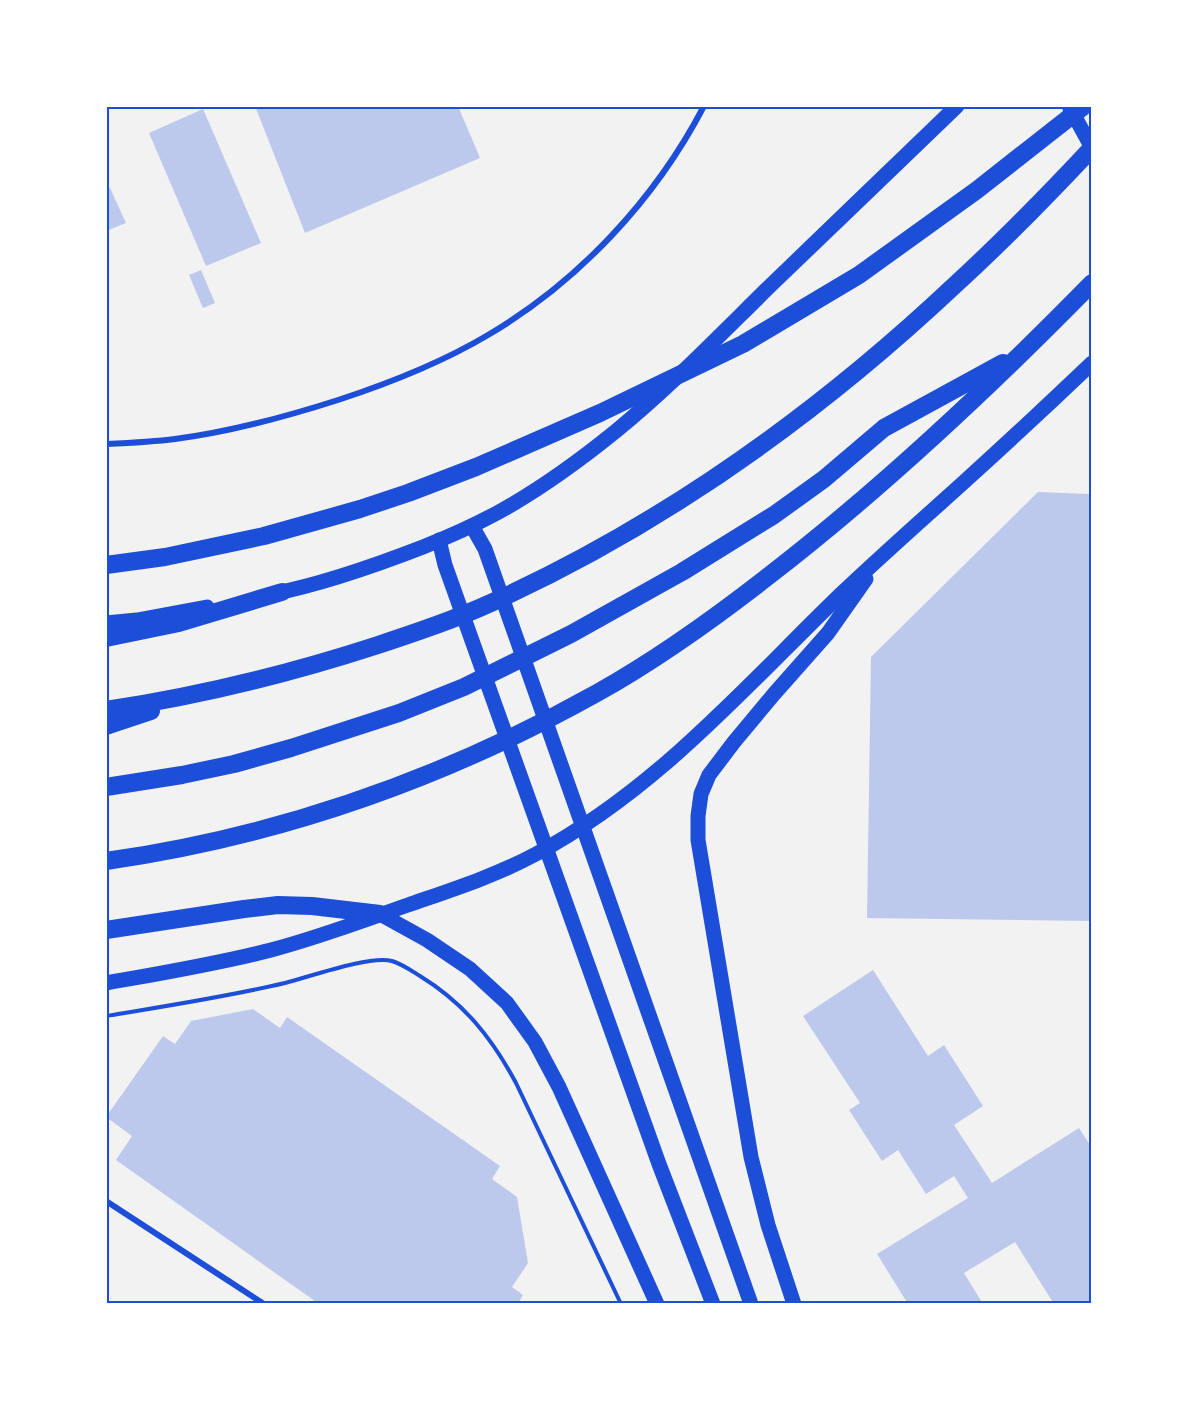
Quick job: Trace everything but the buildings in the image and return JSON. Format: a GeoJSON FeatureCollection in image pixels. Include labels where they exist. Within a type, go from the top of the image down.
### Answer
{"type":"FeatureCollection","features":[{"type":"Feature","properties":{"kind":"highway"},"geometry":{"type":"LineString","coordinates":[[106,565],[214,548],[340,515],[408,493],[476,467],[600,413],[743,344],[859,274],[977,190],[1084,106]]}},
{"type":"Feature","properties":{"kind":"highway"},"geometry":{"type":"LineString","coordinates":[[106,710],[218,689],[315,665],[400,638],[491,603],[635,529],[762,446],[840,385],[955,286],[1092,148]]}},
{"type":"Feature","properties":{"kind":"highway"},"geometry":{"type":"LineString","coordinates":[[106,861],[231,838],[353,803],[463,760],[598,693],[698,628],[801,551],[879,487],[1025,351],[1092,283]]}},
{"type":"Feature","properties":{"kind":"highway"},"geometry":{"type":"LineString","coordinates":[[106,788],[234,764],[291,748],[399,713],[464,687],[571,634],[682,572],[774,515],[824,479],[884,428],[1025,351]]}},
{"type":"Feature","properties":{"kind":"highway"},"geometry":{"type":"LineString","coordinates":[[106,638],[179,623],[282,592]]}},
{"type":"Feature","properties":{"kind":"highway"},"geometry":{"type":"LineString","coordinates":[[106,726],[218,689]]}},
{"type":"Feature","properties":{"kind":"highway"},"geometry":{"type":"LineString","coordinates":[[106,930],[278,905],[320,906],[380,914]]}},
{"type":"Feature","properties":{"kind":"main road"},"geometry":{"type":"LineString","coordinates":[[106,623],[147,618],[282,592],[375,565],[472,526],[533,492],[624,424],[666,387],[957,106]]}},
{"type":"Feature","properties":{"kind":"main road"},"geometry":{"type":"LineString","coordinates":[[1069,106],[1092,148]]}},
{"type":"Feature","properties":{"kind":"main road"},"geometry":{"type":"LineString","coordinates":[[106,983],[204,965],[272,950],[304,940],[474,882],[517,864],[565,838],[616,803],[691,742],[885,552],[965,482],[1092,363]]}},
{"type":"Feature","properties":{"kind":"main road"},"geometry":{"type":"LineString","coordinates":[[472,526],[485,549],[751,1304]]}},
{"type":"Feature","properties":{"kind":"main road"},"geometry":{"type":"LineString","coordinates":[[440,540],[445,565],[659,1164],[713,1304]]}},
{"type":"Feature","properties":{"kind":"main road"},"geometry":{"type":"LineString","coordinates":[[794,1304],[768,1225],[751,1157],[698,840],[698,816],[701,794],[709,775],[774,694],[828,633],[885,552]]}},
{"type":"Feature","properties":{"kind":"main road"},"geometry":{"type":"LineString","coordinates":[[380,914],[427,940],[470,969],[507,1003],[536,1042],[559,1087],[657,1304]]}},
{"type":"Feature","properties":{"kind":"street"},"geometry":{"type":"LineString","coordinates":[[106,444],[207,434],[240,428],[316,407],[400,378],[488,335],[515,318],[567,278],[614,232],[659,180],[704,106]]}},
{"type":"Feature","properties":{"kind":"street"},"geometry":{"type":"LineString","coordinates":[[106,1201],[264,1304]]}},
{"type":"Feature","properties":{"kind":"path"},"geometry":{"type":"LineString","coordinates":[[106,1016],[285,983],[375,961],[391,961],[410,970],[430,982],[461,1008],[479,1026],[502,1056],[621,1304]]}}]}
